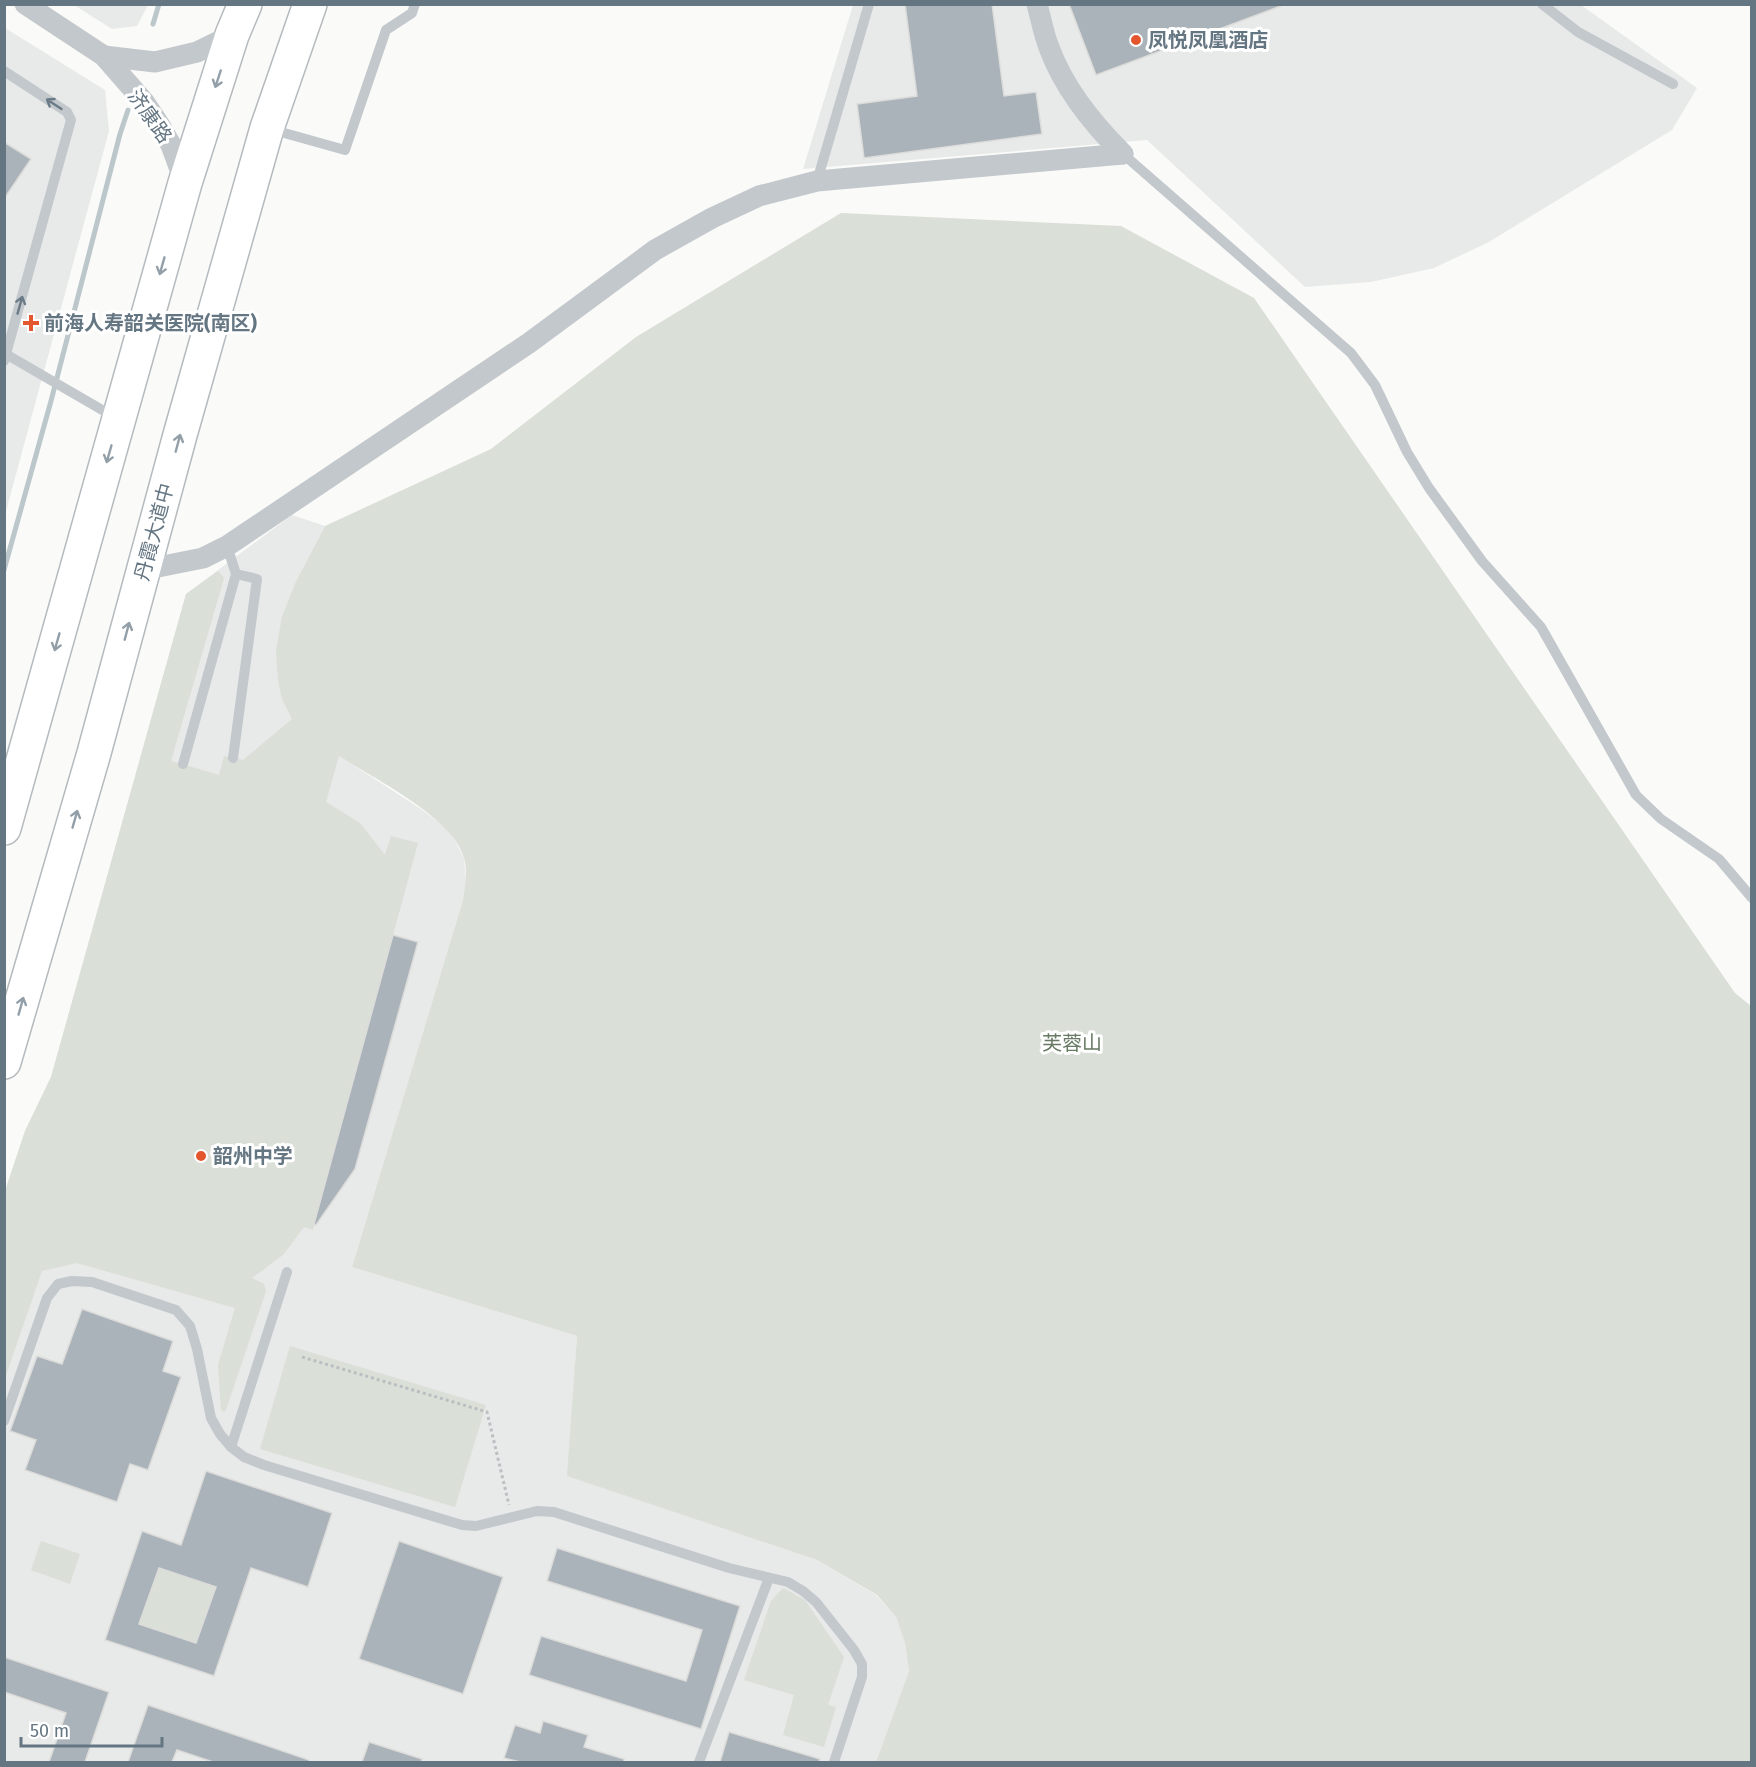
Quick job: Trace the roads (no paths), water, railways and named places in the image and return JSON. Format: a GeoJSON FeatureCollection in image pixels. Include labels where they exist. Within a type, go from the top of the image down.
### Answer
{"type":"FeatureCollection","features":[{"type":"Feature","properties":{"kind":"main road"},"geometry":{"type":"LineString","coordinates":[[4,828],[185,183],[232,35],[245,4]]}},
{"type":"Feature","properties":{"kind":"main road","name":"丹霞大道中"},"geometry":{"type":"LineString","coordinates":[[4,1062],[94,753],[267,128],[310,4]]}},
{"type":"Feature","properties":{"kind":"street","name":"济康路"},"geometry":{"type":"LineString","coordinates":[[25,4],[104,56],[145,103],[159,124],[171,145],[185,183]]}},
{"type":"Feature","properties":{"kind":"street"},"geometry":{"type":"LineString","coordinates":[[1037,4],[1050,50],[1067,84],[1094,124],[1123,154]]}},
{"type":"Feature","properties":{"kind":"street","name":"济康路"},"geometry":{"type":"LineString","coordinates":[[104,56],[155,62],[197,52],[232,35]]}},
{"type":"Feature","properties":{"kind":"street"},"geometry":{"type":"LineString","coordinates":[[144,570],[203,558],[227,546],[529,343],[656,250],[712,218],[759,196],[817,181],[1123,154]]}},
{"type":"Feature","properties":{"kind":"lane"},"geometry":{"type":"LineString","coordinates":[[267,128],[345,150],[386,30],[412,13],[415,4]]}},
{"type":"Feature","properties":{"kind":"lane"},"geometry":{"type":"LineString","coordinates":[[817,181],[869,4]]}},
{"type":"Feature","properties":{"kind":"lane"},"geometry":{"type":"LineString","coordinates":[[1542,4],[1578,32],[1673,84]]}},
{"type":"Feature","properties":{"kind":"lane"},"geometry":{"type":"LineString","coordinates":[[4,71],[67,112],[71,120],[5,356],[119,419]]}},
{"type":"Feature","properties":{"kind":"lane"},"geometry":{"type":"LineString","coordinates":[[1123,154],[1351,353],[1375,385],[1407,452],[1429,488],[1482,561],[1541,627],[1636,795],[1661,819],[1719,859],[1752,898]]}},
{"type":"Feature","properties":{"kind":"lane"},"geometry":{"type":"LineString","coordinates":[[183,764],[236,574],[227,546]]}},
{"type":"Feature","properties":{"kind":"lane"},"geometry":{"type":"LineString","coordinates":[[233,758],[257,579],[236,574]]}},
{"type":"Feature","properties":{"kind":"lane"},"geometry":{"type":"LineString","coordinates":[[231,1447],[287,1272]]}},
{"type":"Feature","properties":{"kind":"lane"},"geometry":{"type":"LineString","coordinates":[[4,1421],[47,1298],[58,1284],[72,1281],[92,1282],[176,1311],[190,1326],[211,1418],[220,1434],[231,1447],[264,1465],[462,1525],[476,1526],[537,1511],[554,1512],[729,1568],[788,1582],[803,1590],[816,1602],[854,1650],[862,1664],[862,1677],[834,1762]]}},
{"type":"Feature","properties":{"kind":"lane"},"geometry":{"type":"LineString","coordinates":[[699,1762],[769,1578]]}},
{"type":"Feature","properties":{"kind":"waterway"},"geometry":{"type":"LineString","coordinates":[[153,24],[159,4]]}},
{"type":"Feature","properties":{"kind":"waterway"},"geometry":{"type":"LineString","coordinates":[[4,570],[128,110]]}},
{"type":"Feature","properties":{"kind":"place","name":"凤悦凤凰酒店"},"geometry":{"type":"Point","coordinates":[1136,40]}},
{"type":"Feature","properties":{"kind":"place","name":"前海人寿韶关医院(南区)"},"geometry":{"type":"Point","coordinates":[31,323]}},
{"type":"Feature","properties":{"kind":"place","name":"韶州中学"},"geometry":{"type":"Point","coordinates":[201,1156]}},
{"type":"Feature","properties":{"kind":"park label","name":"芙蓉山"},"geometry":{"type":"Point","coordinates":[1072,1043]}}]}
